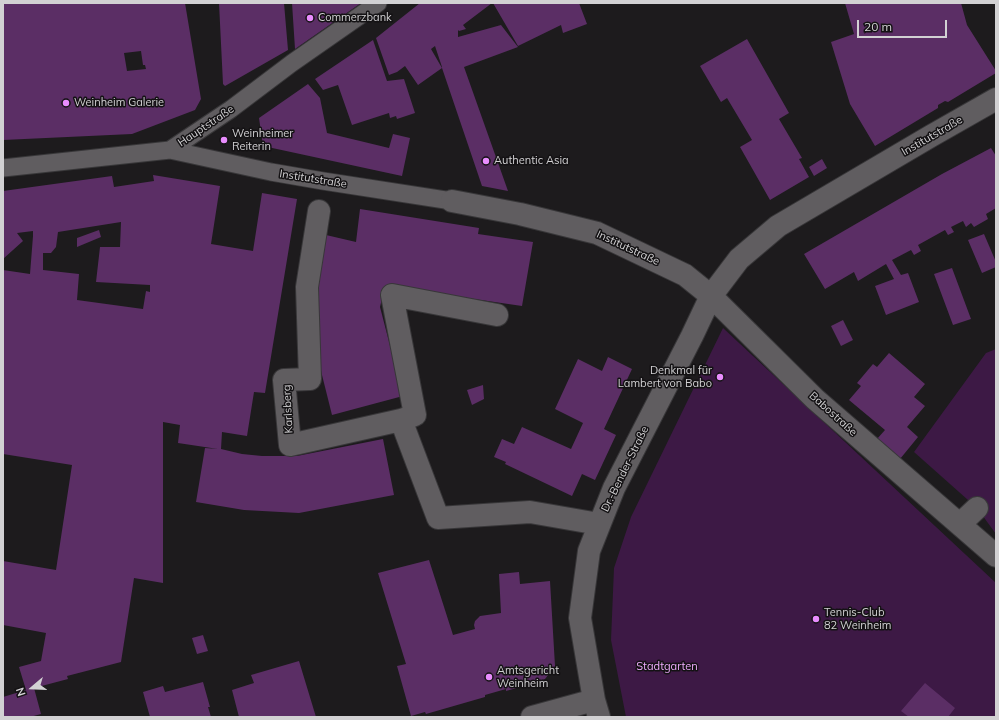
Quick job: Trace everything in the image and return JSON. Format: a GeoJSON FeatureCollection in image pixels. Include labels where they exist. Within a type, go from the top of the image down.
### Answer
{"type":"FeatureCollection","features":[{"type":"Feature","properties":{"kind":"street","name":"Hauptstraße"},"geometry":{"type":"LineString","coordinates":[[3,168],[170,150],[231,109],[292,63],[378,3]]}},
{"type":"Feature","properties":{"kind":"street","name":"Institutstraße"},"geometry":{"type":"LineString","coordinates":[[170,150],[271,172],[452,201],[520,214],[597,233],[685,275],[711,296],[740,259],[778,226],[996,98]]}},
{"type":"Feature","properties":{"kind":"street","name":"Karlsberg"},"geometry":{"type":"LineString","coordinates":[[319,211],[308,287],[310,379],[284,380],[290,445],[401,420],[414,415],[392,295],[497,315]]}},
{"type":"Feature","properties":{"kind":"street","name":"Dr.-Bender-Straße"},"geometry":{"type":"LineString","coordinates":[[596,708],[580,618],[589,552],[614,488],[711,296]]}},
{"type":"Feature","properties":{"kind":"street","name":"Babostraße"},"geometry":{"type":"LineString","coordinates":[[711,296],[815,399],[996,556]]}},
{"type":"Feature","properties":{"kind":"street"},"geometry":{"type":"LineString","coordinates":[[401,420],[438,518],[530,512],[599,524]]}},
{"type":"Feature","properties":{"kind":"street"},"geometry":{"type":"LineString","coordinates":[[960,524],[977,508]]}},
{"type":"Feature","properties":{"kind":"street"},"geometry":{"type":"LineString","coordinates":[[532,717],[596,708]]}},
{"type":"Feature","properties":{"kind":"green space","name":"Stadtgarten"},"geometry":{"type":"Polygon","coordinates":[[[723,328],[996,583],[996,717],[626,717],[611,640],[614,568],[631,517],[723,328]]]}},
{"type":"Feature","properties":{"kind":"green space"},"geometry":{"type":"Polygon","coordinates":[[[996,349],[996,534],[977,508],[914,452],[986,353],[996,349]]]}},
{"type":"Feature","properties":{"kind":"building","name":"Weinheim Galerie"},"geometry":{"type":"Polygon","coordinates":[[[3,3],[185,3],[201,99],[195,110],[132,134],[3,140],[3,3]],[[141,51],[124,53],[127,71],[146,69],[145,65],[143,65],[141,51]]]}},
{"type":"Feature","properties":{"kind":"building"},"geometry":{"type":"Polygon","coordinates":[[[219,3],[284,3],[288,50],[225,86],[223,84],[219,3]]]}},
{"type":"Feature","properties":{"kind":"building"},"geometry":{"type":"Polygon","coordinates":[[[292,3],[361,3],[295,49],[292,3]]]}},
{"type":"Feature","properties":{"kind":"building"},"geometry":{"type":"Polygon","coordinates":[[[420,3],[492,3],[463,25],[466,29],[458,30],[458,37],[501,25],[518,47],[464,67],[508,191],[482,186],[442,68],[418,85],[405,66],[397,72],[389,75],[376,38],[420,3]],[[435,46],[431,49],[442,68],[435,46]]]}},
{"type":"Feature","properties":{"kind":"building"},"geometry":{"type":"Polygon","coordinates":[[[493,3],[579,3],[587,24],[563,33],[561,25],[518,46],[493,3]]]}},
{"type":"Feature","properties":{"kind":"building"},"geometry":{"type":"Polygon","coordinates":[[[845,3],[961,3],[967,25],[996,73],[948,102],[945,101],[938,105],[938,108],[875,146],[850,104],[831,42],[854,34],[845,3]]]}},
{"type":"Feature","properties":{"kind":"building"},"geometry":{"type":"Polygon","coordinates":[[[747,39],[789,113],[779,119],[802,158],[799,159],[809,177],[770,200],[740,147],[752,140],[727,98],[721,102],[700,66],[747,39]]]}},
{"type":"Feature","properties":{"kind":"building"},"geometry":{"type":"Polygon","coordinates":[[[373,40],[387,81],[404,79],[415,113],[397,119],[396,116],[390,118],[389,113],[352,125],[338,85],[323,90],[315,79],[373,40]]]}},
{"type":"Feature","properties":{"kind":"building"},"geometry":{"type":"Polygon","coordinates":[[[308,84],[320,98],[327,133],[389,148],[393,134],[410,138],[402,176],[263,146],[259,118],[308,84]]]}},
{"type":"Feature","properties":{"kind":"building"},"geometry":{"type":"Polygon","coordinates":[[[991,148],[996,156],[996,208],[986,214],[988,219],[974,227],[971,223],[966,227],[963,221],[951,227],[954,232],[948,235],[945,230],[918,245],[921,251],[914,255],[911,250],[892,260],[901,275],[908,273],[919,302],[886,315],[875,286],[894,279],[886,264],[858,281],[854,272],[825,289],[804,254],[942,174],[991,148]]]}},
{"type":"Feature","properties":{"kind":"building"},"geometry":{"type":"Polygon","coordinates":[[[822,159],[827,168],[814,176],[809,167],[822,159]]]}},
{"type":"Feature","properties":{"kind":"building"},"geometry":{"type":"Polygon","coordinates":[[[153,175],[220,186],[211,244],[253,251],[262,193],[297,199],[265,393],[254,392],[247,436],[222,432],[221,449],[242,454],[262,456],[297,456],[383,439],[394,495],[299,513],[244,510],[196,502],[205,448],[218,449],[178,443],[180,425],[163,422],[163,583],[134,578],[121,662],[67,676],[68,679],[34,688],[41,714],[30,717],[3,717],[3,697],[26,690],[19,667],[41,661],[46,633],[3,625],[3,561],[56,570],[72,465],[3,454],[3,270],[30,274],[33,231],[17,233],[23,241],[3,259],[3,191],[112,176],[114,187],[154,181],[153,175]],[[121,222],[58,232],[56,247],[51,253],[43,253],[43,270],[79,274],[77,300],[143,309],[146,291],[150,292],[150,285],[96,282],[100,247],[120,247],[121,222]]]}},
{"type":"Feature","properties":{"kind":"building"},"geometry":{"type":"Polygon","coordinates":[[[360,209],[479,228],[478,234],[533,242],[522,306],[385,286],[380,307],[403,396],[332,415],[317,355],[313,291],[326,235],[356,242],[360,209]]]}},
{"type":"Feature","properties":{"kind":"building"},"geometry":{"type":"Polygon","coordinates":[[[99,230],[101,237],[77,247],[77,238],[99,230]]]}},
{"type":"Feature","properties":{"kind":"building"},"geometry":{"type":"Polygon","coordinates":[[[984,234],[996,262],[996,267],[982,273],[968,240],[984,234]]]}},
{"type":"Feature","properties":{"kind":"building"},"geometry":{"type":"Polygon","coordinates":[[[952,268],[971,319],[953,325],[934,274],[952,268]]]}},
{"type":"Feature","properties":{"kind":"building"},"geometry":{"type":"Polygon","coordinates":[[[843,320],[853,340],[841,346],[831,326],[843,320]]]}},
{"type":"Feature","properties":{"kind":"building"},"geometry":{"type":"Polygon","coordinates":[[[889,353],[925,384],[914,397],[925,406],[907,427],[918,437],[900,459],[877,439],[885,430],[849,400],[861,386],[857,383],[873,364],[877,367],[889,353]]]}},
{"type":"Feature","properties":{"kind":"building"},"geometry":{"type":"Polygon","coordinates":[[[608,357],[632,369],[604,429],[616,435],[595,480],[582,474],[572,496],[505,464],[506,462],[494,457],[502,439],[514,444],[522,427],[571,449],[583,423],[555,409],[578,359],[602,371],[608,357]]]}},
{"type":"Feature","properties":{"kind":"building"},"geometry":{"type":"Polygon","coordinates":[[[483,385],[484,399],[472,405],[467,390],[483,385]]]}},
{"type":"Feature","properties":{"kind":"building"},"geometry":{"type":"Polygon","coordinates":[[[429,560],[453,635],[475,629],[475,621],[480,616],[501,613],[499,574],[519,572],[520,584],[550,581],[555,666],[545,679],[506,691],[506,689],[485,695],[485,697],[426,714],[425,712],[411,716],[397,666],[406,664],[378,573],[429,560]]]}},
{"type":"Feature","properties":{"kind":"building"},"geometry":{"type":"Polygon","coordinates":[[[203,635],[208,651],[197,654],[192,638],[203,635]]]}},
{"type":"Feature","properties":{"kind":"building"},"geometry":{"type":"Polygon","coordinates":[[[299,661],[316,717],[239,717],[232,690],[254,683],[251,675],[299,661]]]}},
{"type":"Feature","properties":{"kind":"building"},"geometry":{"type":"Polygon","coordinates":[[[203,682],[210,707],[208,707],[211,717],[150,717],[143,692],[163,686],[165,692],[203,682]]]}},
{"type":"Feature","properties":{"kind":"building"},"geometry":{"type":"Polygon","coordinates":[[[925,683],[955,708],[948,717],[909,717],[901,711],[925,683]]]}},
{"type":"Feature","properties":{"kind":"place","name":"Commerzbank"},"geometry":{"type":"Point","coordinates":[310,18]}},
{"type":"Feature","properties":{"kind":"place","name":"Weinheim Galerie"},"geometry":{"type":"Point","coordinates":[66,103]}},
{"type":"Feature","properties":{"kind":"place","name":"Weinheimer Reiterin"},"geometry":{"type":"Point","coordinates":[224,140]}},
{"type":"Feature","properties":{"kind":"place","name":"Authentic Asia"},"geometry":{"type":"Point","coordinates":[486,161]}},
{"type":"Feature","properties":{"kind":"place","name":"Denkmal für Lambert von Babo"},"geometry":{"type":"Point","coordinates":[720,377]}},
{"type":"Feature","properties":{"kind":"place","name":"Tennis-Club 82 Weinheim"},"geometry":{"type":"Point","coordinates":[816,619]}},
{"type":"Feature","properties":{"kind":"place","name":"Amtsgericht Weinheim"},"geometry":{"type":"Point","coordinates":[489,677]}}]}
